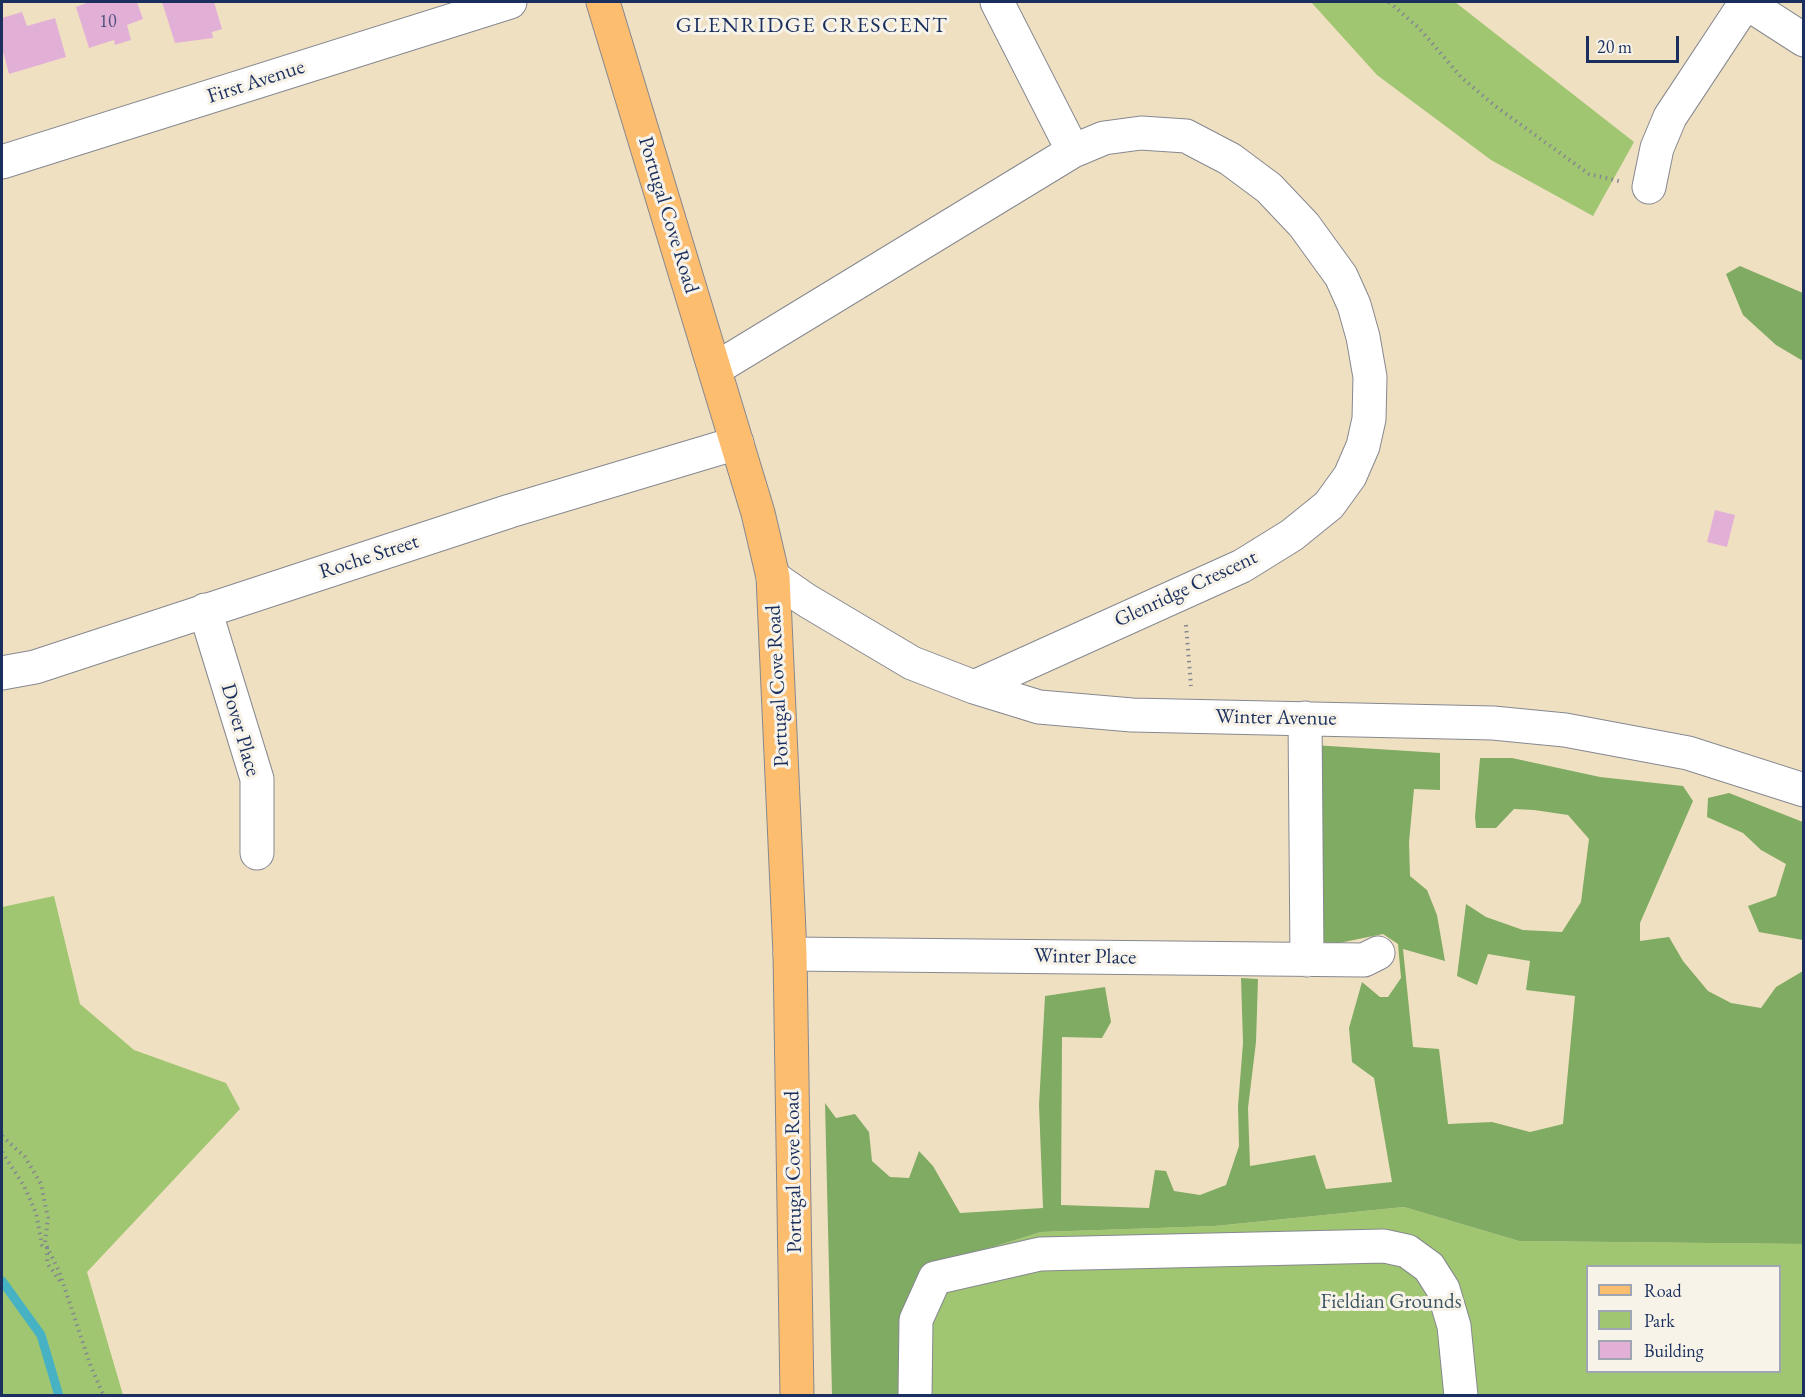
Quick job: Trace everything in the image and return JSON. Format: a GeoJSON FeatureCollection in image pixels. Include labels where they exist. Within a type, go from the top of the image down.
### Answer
{"type":"FeatureCollection","features":[{"type":"Feature","properties":{"kind":"main road","name":"Portugal Cove Road"},"geometry":{"type":"LineString","coordinates":[[603,2],[758,513],[773,577],[790,954],[797,1395]]}},
{"type":"Feature","properties":{"kind":"street","name":"First Avenue"},"geometry":{"type":"LineString","coordinates":[[2,162],[510,2]]}},
{"type":"Feature","properties":{"kind":"street"},"geometry":{"type":"LineString","coordinates":[[997,2],[1073,151]]}},
{"type":"Feature","properties":{"kind":"street"},"geometry":{"type":"LineString","coordinates":[[1649,187],[1657,148],[1670,117],[1746,2],[1803,40]]}},
{"type":"Feature","properties":{"kind":"street","name":"Glenridge Crescent"},"geometry":{"type":"LineString","coordinates":[[715,369],[1073,151],[1104,138],[1141,133],[1186,136],[1230,159],[1269,188],[1317,242],[1341,276],[1354,305],[1370,377],[1368,419],[1363,446],[1350,476],[1329,505],[1292,535],[1242,566],[974,687]]}},
{"type":"Feature","properties":{"kind":"street","name":"Roche Street"},"geometry":{"type":"LineString","coordinates":[[2,673],[35,667],[510,511],[737,443]]}},
{"type":"Feature","properties":{"kind":"street","name":"Winter Avenue"},"geometry":{"type":"LineString","coordinates":[[773,577],[806,600],[912,663],[974,687],[1039,707],[1081,712],[1492,723],[1565,730],[1688,753],[1803,790]]}},
{"type":"Feature","properties":{"kind":"street","name":"Dover Place"},"geometry":{"type":"LineString","coordinates":[[205,610],[257,778],[256,853]]}},
{"type":"Feature","properties":{"kind":"street"},"geometry":{"type":"LineString","coordinates":[[1305,718],[1307,960]]}},
{"type":"Feature","properties":{"kind":"street","name":"Winter Place"},"geometry":{"type":"LineString","coordinates":[[790,954],[1364,960],[1378,953]]}},
{"type":"Feature","properties":{"kind":"street"},"geometry":{"type":"LineString","coordinates":[[915,1395],[916,1320],[935,1278],[1041,1254],[1384,1246],[1407,1251],[1430,1268],[1443,1289],[1454,1326],[1461,1395]]}},
{"type":"Feature","properties":{"kind":"path"},"geometry":{"type":"LineString","coordinates":[[1389,2],[1419,28],[1461,77],[1589,174],[1649,187]]}},
{"type":"Feature","properties":{"kind":"path"},"geometry":{"type":"LineString","coordinates":[[1186,633],[1191,690]]}},
{"type":"Feature","properties":{"kind":"path"},"geometry":{"type":"LineString","coordinates":[[2,1136],[25,1157],[41,1184],[48,1218],[45,1236],[47,1263],[63,1284]]}},
{"type":"Feature","properties":{"kind":"path"},"geometry":{"type":"LineString","coordinates":[[2,1152],[24,1186],[36,1213],[42,1245],[47,1248],[63,1284],[104,1395]]}},
{"type":"Feature","properties":{"kind":"green space"},"geometry":{"type":"Polygon","coordinates":[[[1311,2],[1455,2],[1634,142],[1593,216],[1491,160],[1377,75],[1311,2]]]}},
{"type":"Feature","properties":{"kind":"green space"},"geometry":{"type":"Polygon","coordinates":[[[1740,266],[1803,293],[1803,361],[1776,345],[1743,315],[1726,274],[1740,266]]]}},
{"type":"Feature","properties":{"kind":"green space"},"geometry":{"type":"Polygon","coordinates":[[[1313,745],[1440,753],[1440,790],[1414,789],[1409,842],[1410,876],[1427,890],[1437,915],[1445,961],[1403,949],[1413,1047],[1439,1049],[1448,1124],[1492,1122],[1530,1132],[1563,1124],[1575,996],[1526,990],[1530,961],[1488,954],[1477,985],[1457,976],[1466,904],[1486,917],[1523,930],[1562,932],[1581,902],[1589,839],[1568,815],[1534,810],[1514,809],[1496,828],[1476,828],[1480,758],[1512,758],[1600,777],[1683,786],[1693,801],[1640,923],[1640,941],[1669,937],[1683,961],[1708,991],[1731,1003],[1761,1008],[1776,987],[1803,971],[1803,1244],[1519,1241],[1404,1207],[1215,1226],[1041,1232],[967,1255],[925,1276],[904,1395],[832,1395],[825,1103],[836,1118],[855,1114],[869,1132],[872,1161],[890,1177],[909,1178],[919,1151],[933,1166],[960,1213],[1043,1208],[1039,1105],[1045,996],[1105,987],[1111,1022],[1102,1038],[1062,1037],[1061,1205],[1149,1208],[1155,1170],[1166,1171],[1174,1191],[1200,1195],[1226,1185],[1239,1146],[1238,1106],[1243,1043],[1241,978],[1258,979],[1256,1042],[1248,1108],[1250,1166],[1315,1155],[1326,1189],[1392,1182],[1374,1078],[1352,1062],[1349,1028],[1362,982],[1380,997],[1388,997],[1401,978],[1398,944],[1383,934],[1339,943],[1313,942],[1313,745]]]}},
{"type":"Feature","properties":{"kind":"green space"},"geometry":{"type":"Polygon","coordinates":[[[1729,793],[1803,822],[1803,940],[1759,932],[1748,906],[1776,896],[1786,864],[1761,850],[1743,833],[1707,817],[1708,798],[1729,793]]]}},
{"type":"Feature","properties":{"kind":"green space"},"geometry":{"type":"Polygon","coordinates":[[[54,896],[80,1004],[134,1050],[226,1083],[240,1109],[87,1272],[123,1395],[2,1395],[2,907],[54,896]]]}},
{"type":"Feature","properties":{"kind":"green space","name":"Fieldian Grounds"},"geometry":{"type":"Polygon","coordinates":[[[1404,1207],[1519,1241],[1803,1244],[1803,1395],[905,1395],[925,1276],[967,1255],[1041,1232],[1215,1226],[1404,1207]]]}},
{"type":"Feature","properties":{"kind":"building"},"geometry":{"type":"Polygon","coordinates":[[[89,2],[137,2],[143,19],[127,25],[131,40],[115,45],[114,40],[89,48],[76,7],[89,2]]]}},
{"type":"Feature","properties":{"kind":"building"},"geometry":{"type":"Polygon","coordinates":[[[162,2],[214,2],[222,29],[212,32],[213,38],[175,43],[162,2]]]}},
{"type":"Feature","properties":{"kind":"building"},"geometry":{"type":"Polygon","coordinates":[[[22,12],[27,26],[55,18],[66,57],[9,74],[2,48],[2,18],[22,12]]]}},
{"type":"Feature","properties":{"kind":"building"},"geometry":{"type":"Polygon","coordinates":[[[1715,510],[1735,515],[1727,547],[1707,542],[1715,510]]]}},
{"type":"Feature","properties":{"kind":"waterway"},"geometry":{"type":"LineString","coordinates":[[2,1281],[41,1335],[59,1396]]}},
{"type":"Feature","properties":{"kind":"district","name":"GLENRIDGE CRESCENT"},"geometry":{"type":"Point","coordinates":[812,26]}}]}
